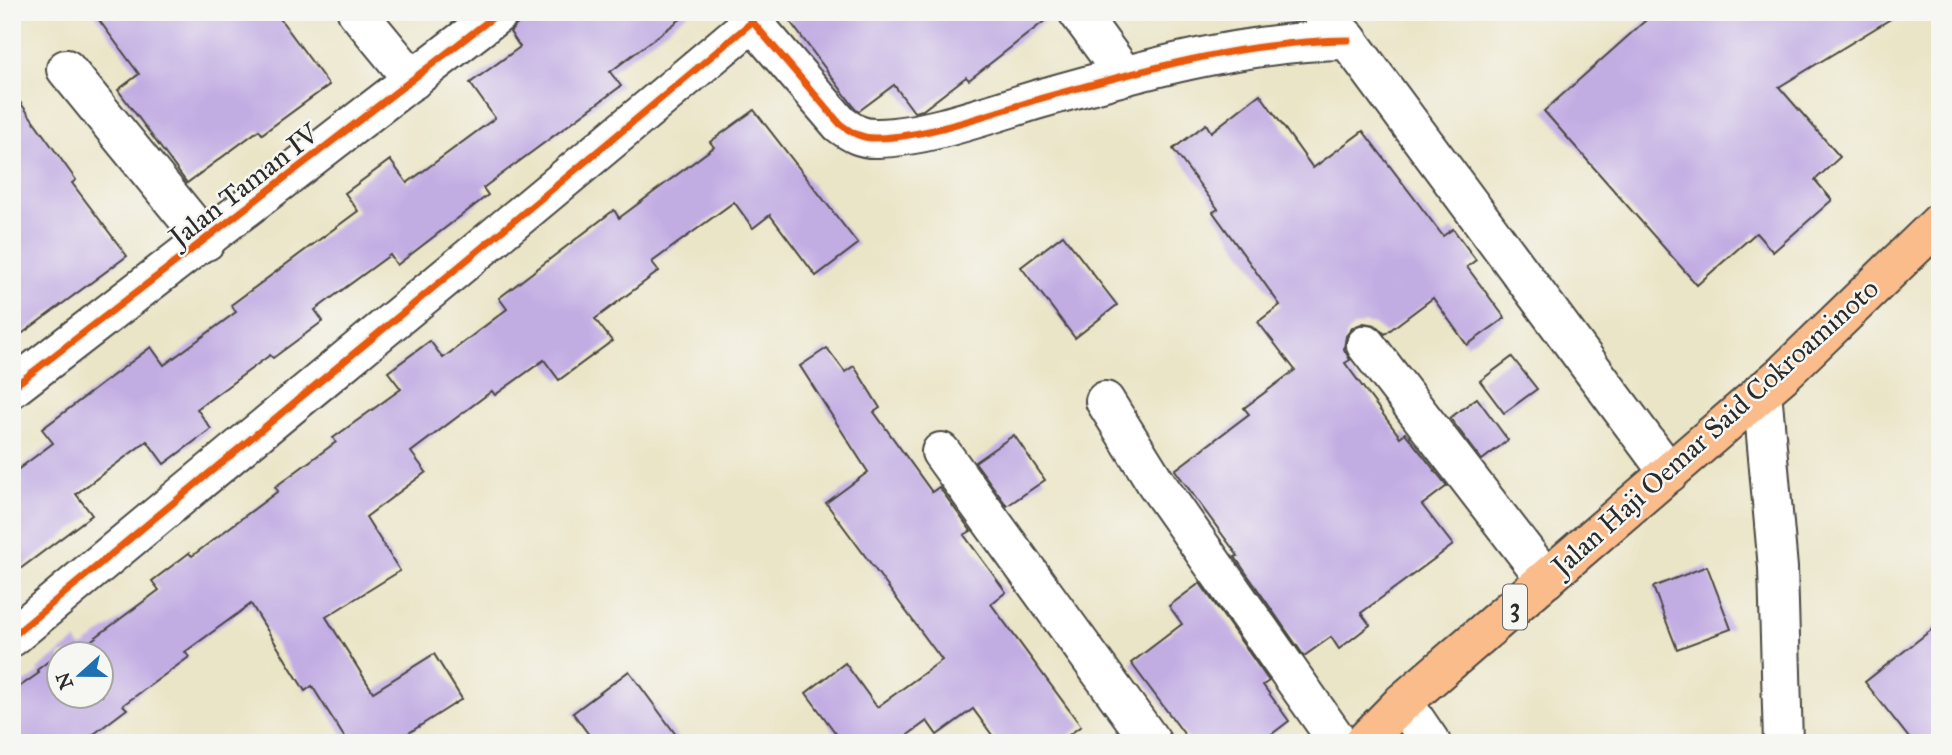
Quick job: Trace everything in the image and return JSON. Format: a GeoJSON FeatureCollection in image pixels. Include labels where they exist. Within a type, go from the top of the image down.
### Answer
{"type":"FeatureCollection","features":[{"type":"Feature","properties":{"kind":"highway","name":"Jalan Haji Oemar Said Cokroaminoto"},"geometry":{"type":"LineString","coordinates":[[1363,743],[1403,702],[1762,391],[1940,222]]}},
{"type":"Feature","properties":{"kind":"street"},"geometry":{"type":"LineString","coordinates":[[357,12],[413,80]]}},
{"type":"Feature","properties":{"kind":"street","name":"Jalan Taman IV"},"geometry":{"type":"LineString","coordinates":[[12,388],[500,12]]}},
{"type":"Feature","properties":{"kind":"street"},"geometry":{"type":"LineString","coordinates":[[1078,12],[1124,75]]}},
{"type":"Feature","properties":{"kind":"street"},"geometry":{"type":"LineString","coordinates":[[1321,12],[1348,40],[1669,473]]}},
{"type":"Feature","properties":{"kind":"street"},"geometry":{"type":"LineString","coordinates":[[12,637],[317,381],[544,199],[748,17],[840,124],[856,136],[878,138],[957,123],[1124,75],[1299,41],[1348,40]]}},
{"type":"Feature","properties":{"kind":"street"},"geometry":{"type":"LineString","coordinates":[[66,69],[206,241]]}},
{"type":"Feature","properties":{"kind":"street"},"geometry":{"type":"LineString","coordinates":[[1366,345],[1546,579]]}},
{"type":"Feature","properties":{"kind":"street"},"geometry":{"type":"LineString","coordinates":[[1762,391],[1778,568],[1783,743]]}},
{"type":"Feature","properties":{"kind":"street"},"geometry":{"type":"LineString","coordinates":[[1105,401],[1156,483],[1339,743]]}},
{"type":"Feature","properties":{"kind":"street"},"geometry":{"type":"LineString","coordinates":[[941,452],[1152,743]]}},
{"type":"Feature","properties":{"kind":"street"},"geometry":{"type":"LineString","coordinates":[[1403,702],[1432,743]]}},
{"type":"Feature","properties":{"kind":"building"},"geometry":{"type":"Polygon","coordinates":[[[93,12],[275,12],[329,85],[262,134],[259,130],[187,183],[118,90],[139,74],[93,12]]]}},
{"type":"Feature","properties":{"kind":"building"},"geometry":{"type":"Polygon","coordinates":[[[521,12],[690,12],[610,72],[621,86],[483,188],[488,195],[397,265],[390,255],[315,310],[323,321],[273,358],[270,355],[197,409],[211,429],[164,464],[147,441],[76,494],[92,515],[12,575],[12,474],[53,443],[42,429],[151,347],[164,365],[236,312],[231,305],[358,211],[345,193],[390,160],[407,183],[495,118],[470,83],[520,47],[510,32],[520,21],[521,12]]]}},
{"type":"Feature","properties":{"kind":"building"},"geometry":{"type":"Polygon","coordinates":[[[783,12],[1056,12],[969,80],[966,77],[923,110],[914,112],[894,85],[859,111],[855,108],[783,12]]]}},
{"type":"Feature","properties":{"kind":"building"},"geometry":{"type":"Polygon","coordinates":[[[1655,12],[1902,12],[1779,87],[1840,157],[1815,180],[1832,200],[1773,252],[1756,233],[1697,285],[1544,111],[1655,12]]]}},
{"type":"Feature","properties":{"kind":"building"},"geometry":{"type":"Polygon","coordinates":[[[12,91],[76,180],[72,183],[127,256],[12,341],[12,91]]]}},
{"type":"Feature","properties":{"kind":"building"},"geometry":{"type":"Polygon","coordinates":[[[1260,94],[1313,168],[1363,131],[1443,236],[1453,229],[1476,260],[1467,267],[1505,318],[1467,345],[1433,298],[1385,334],[1375,325],[1364,323],[1353,327],[1346,336],[1344,349],[1350,360],[1345,363],[1400,437],[1405,433],[1447,486],[1422,505],[1453,545],[1361,613],[1370,625],[1339,649],[1331,637],[1304,656],[1235,557],[1238,556],[1175,470],[1249,414],[1244,408],[1295,370],[1258,322],[1280,305],[1213,212],[1218,209],[1173,149],[1206,124],[1211,132],[1260,94]]]}},
{"type":"Feature","properties":{"kind":"building"},"geometry":{"type":"Polygon","coordinates":[[[754,110],[858,244],[816,276],[770,215],[753,228],[734,202],[652,262],[659,271],[595,319],[612,341],[559,380],[544,360],[495,395],[492,391],[411,452],[426,472],[366,517],[400,571],[326,617],[373,692],[434,654],[462,699],[393,743],[348,743],[312,686],[305,691],[251,604],[185,652],[189,657],[123,705],[127,709],[82,743],[12,743],[12,692],[39,673],[37,670],[46,663],[46,710],[116,710],[116,640],[92,640],[159,590],[152,581],[189,553],[192,556],[278,491],[275,487],[336,442],[333,438],[401,389],[388,372],[430,341],[443,358],[507,309],[499,298],[614,210],[619,218],[714,147],[710,142],[754,110]]]}},
{"type":"Feature","properties":{"kind":"building"},"geometry":{"type":"Polygon","coordinates":[[[1063,235],[1117,305],[1075,338],[1021,267],[1063,235]]]}},
{"type":"Feature","properties":{"kind":"building"},"geometry":{"type":"Polygon","coordinates":[[[827,348],[845,372],[854,366],[880,408],[874,412],[932,492],[939,487],[971,531],[964,535],[1006,592],[991,604],[1081,726],[1058,743],[998,743],[973,709],[937,735],[927,721],[901,740],[903,743],[827,743],[837,735],[806,693],[845,663],[877,707],[942,660],[826,503],[868,472],[800,366],[827,348]]]}},
{"type":"Feature","properties":{"kind":"building"},"geometry":{"type":"Polygon","coordinates":[[[1512,357],[1537,389],[1504,413],[1480,381],[1512,357]]]}},
{"type":"Feature","properties":{"kind":"building"},"geometry":{"type":"Polygon","coordinates":[[[1477,398],[1508,440],[1482,460],[1450,418],[1477,398]]]}},
{"type":"Feature","properties":{"kind":"building"},"geometry":{"type":"Polygon","coordinates":[[[1014,435],[1045,480],[1007,506],[975,462],[1014,435]]]}},
{"type":"Feature","properties":{"kind":"building"},"geometry":{"type":"Polygon","coordinates":[[[1707,566],[1731,629],[1677,649],[1653,587],[1707,566]]]}},
{"type":"Feature","properties":{"kind":"building"},"geometry":{"type":"Polygon","coordinates":[[[1200,583],[1269,681],[1263,685],[1289,721],[1260,743],[1191,743],[1131,663],[1182,624],[1169,606],[1200,583]]]}},
{"type":"Feature","properties":{"kind":"building"},"geometry":{"type":"Polygon","coordinates":[[[1940,623],[1940,743],[1913,743],[1865,682],[1940,623]]]}},
{"type":"Feature","properties":{"kind":"building"},"geometry":{"type":"Polygon","coordinates":[[[629,671],[682,743],[595,743],[573,713],[629,671]]]}},
{"type":"Feature","properties":{"kind":"cycle path"},"geometry":{"type":"LineString","coordinates":[[12,388],[500,12]]}},
{"type":"Feature","properties":{"kind":"cycle path"},"geometry":{"type":"LineString","coordinates":[[744,12],[840,124],[867,138],[897,137],[938,129],[1076,88],[1192,59],[1270,46],[1348,40]]}},
{"type":"Feature","properties":{"kind":"cycle path"},"geometry":{"type":"LineString","coordinates":[[12,637],[752,22]]}}]}
